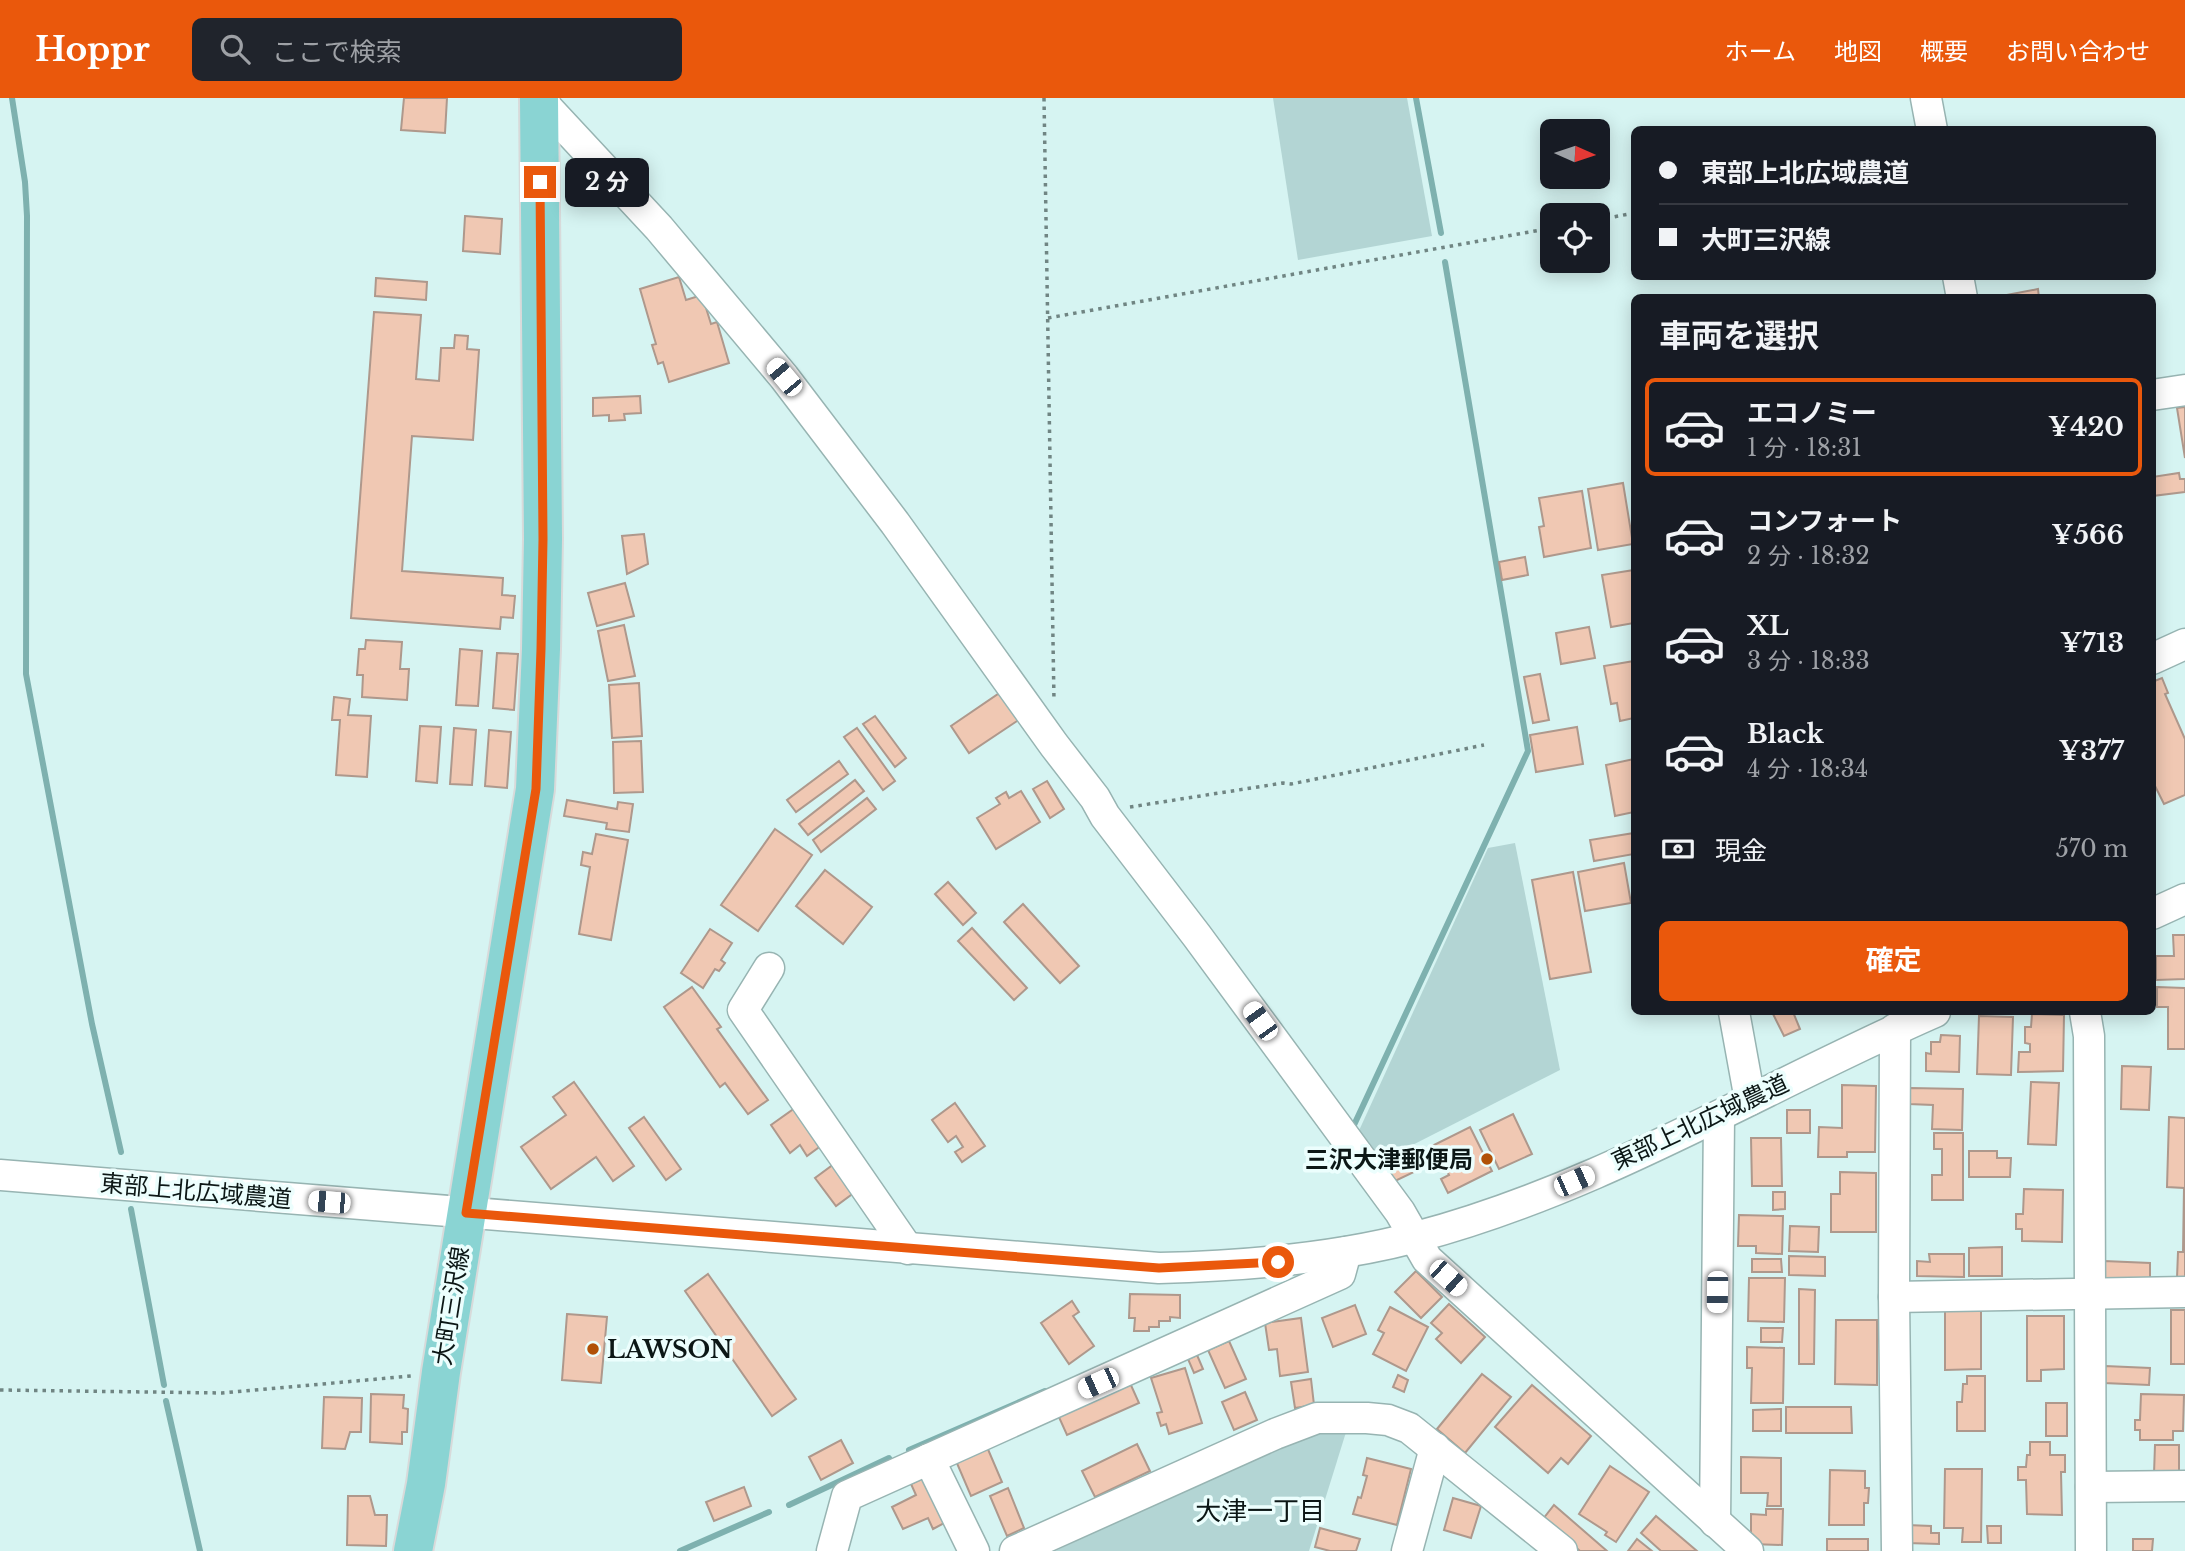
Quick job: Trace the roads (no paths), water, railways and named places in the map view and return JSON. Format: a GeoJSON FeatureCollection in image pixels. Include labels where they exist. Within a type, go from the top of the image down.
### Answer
{"type":"FeatureCollection","features":[{"type":"Feature","properties":{"kind":"main road","name":"大町三沢線"},"geometry":{"type":"LineString","coordinates":[[413,1551],[426,1484],[466,1213],[536,789],[543,539],[539,99]]}},
{"type":"Feature","properties":{"kind":"street"},"geometry":{"type":"LineString","coordinates":[[1926,98],[1931,126]]}},
{"type":"Feature","properties":{"kind":"street"},"geometry":{"type":"LineString","coordinates":[[539,99],[659,228],[784,377],[895,523],[1095,798],[1105,816],[1198,936],[1400,1212],[1427,1259],[1748,1551]]}},
{"type":"Feature","properties":{"kind":"street"},"geometry":{"type":"LineString","coordinates":[[2156,394],[2185,390]]}},
{"type":"Feature","properties":{"kind":"street"},"geometry":{"type":"LineString","coordinates":[[2156,657],[2185,644]]}},
{"type":"Feature","properties":{"kind":"street"},"geometry":{"type":"LineString","coordinates":[[2156,912],[2185,899]]}},
{"type":"Feature","properties":{"kind":"street"},"geometry":{"type":"LineString","coordinates":[[769,968],[743,1010],[908,1249]]}},
{"type":"Feature","properties":{"kind":"street"},"geometry":{"type":"LineString","coordinates":[[1735,1015],[1750,1100]]}},
{"type":"Feature","properties":{"kind":"street","name":"東部上北広域農道"},"geometry":{"type":"LineString","coordinates":[[0,1175],[1159,1268],[1278,1262],[1415,1238],[1492,1214],[1719,1117],[1928,1015]]}},
{"type":"Feature","properties":{"kind":"street"},"geometry":{"type":"LineString","coordinates":[[2085,1015],[2089,1037],[2091,1551]]}},
{"type":"Feature","properties":{"kind":"street"},"geometry":{"type":"LineString","coordinates":[[1895,1029],[1897,1551]]}},
{"type":"Feature","properties":{"kind":"street"},"geometry":{"type":"LineString","coordinates":[[1715,1522],[1719,1117]]}},
{"type":"Feature","properties":{"kind":"street"},"geometry":{"type":"LineString","coordinates":[[832,1551],[847,1496],[1340,1274],[1346,1252]]}},
{"type":"Feature","properties":{"kind":"street"},"geometry":{"type":"LineString","coordinates":[[1894,1297],[2185,1292]]}},
{"type":"Feature","properties":{"kind":"street"},"geometry":{"type":"LineString","coordinates":[[1015,1551],[1317,1418],[1388,1420],[1409,1428],[1562,1551]]}},
{"type":"Feature","properties":{"kind":"street"},"geometry":{"type":"LineString","coordinates":[[1406,1551],[1435,1448]]}},
{"type":"Feature","properties":{"kind":"street"},"geometry":{"type":"LineString","coordinates":[[929,1459],[974,1551]]}},
{"type":"Feature","properties":{"kind":"street"},"geometry":{"type":"LineString","coordinates":[[2091,1487],[2185,1486]]}},
{"type":"Feature","properties":{"kind":"waterway"},"geometry":{"type":"LineString","coordinates":[[12,98],[25,182],[27,216],[26,674],[92,1024],[121,1152]]}},
{"type":"Feature","properties":{"kind":"waterway"},"geometry":{"type":"LineString","coordinates":[[1416,98],[1441,233]]}},
{"type":"Feature","properties":{"kind":"waterway"},"geometry":{"type":"LineString","coordinates":[[1354,1125],[1528,751],[1445,262]]}},
{"type":"Feature","properties":{"kind":"waterway"},"geometry":{"type":"LineString","coordinates":[[131,1209],[164,1385]]}},
{"type":"Feature","properties":{"kind":"waterway"},"geometry":{"type":"LineString","coordinates":[[909,1450],[1045,1391]]}},
{"type":"Feature","properties":{"kind":"waterway"},"geometry":{"type":"LineString","coordinates":[[166,1401],[200,1551]]}},
{"type":"Feature","properties":{"kind":"waterway"},"geometry":{"type":"LineString","coordinates":[[789,1505],[889,1458]]}},
{"type":"Feature","properties":{"kind":"waterway"},"geometry":{"type":"LineString","coordinates":[[680,1551],[769,1512]]}},
{"type":"Feature","properties":{"kind":"place","name":"三沢大津郵便局"},"geometry":{"type":"Point","coordinates":[1487,1159]}},
{"type":"Feature","properties":{"kind":"place","name":"LAWSON"},"geometry":{"type":"Point","coordinates":[593,1349]}},
{"type":"Feature","properties":{"kind":"district","name":"大津一丁目"},"geometry":{"type":"Point","coordinates":[1260,1511]}}]}
